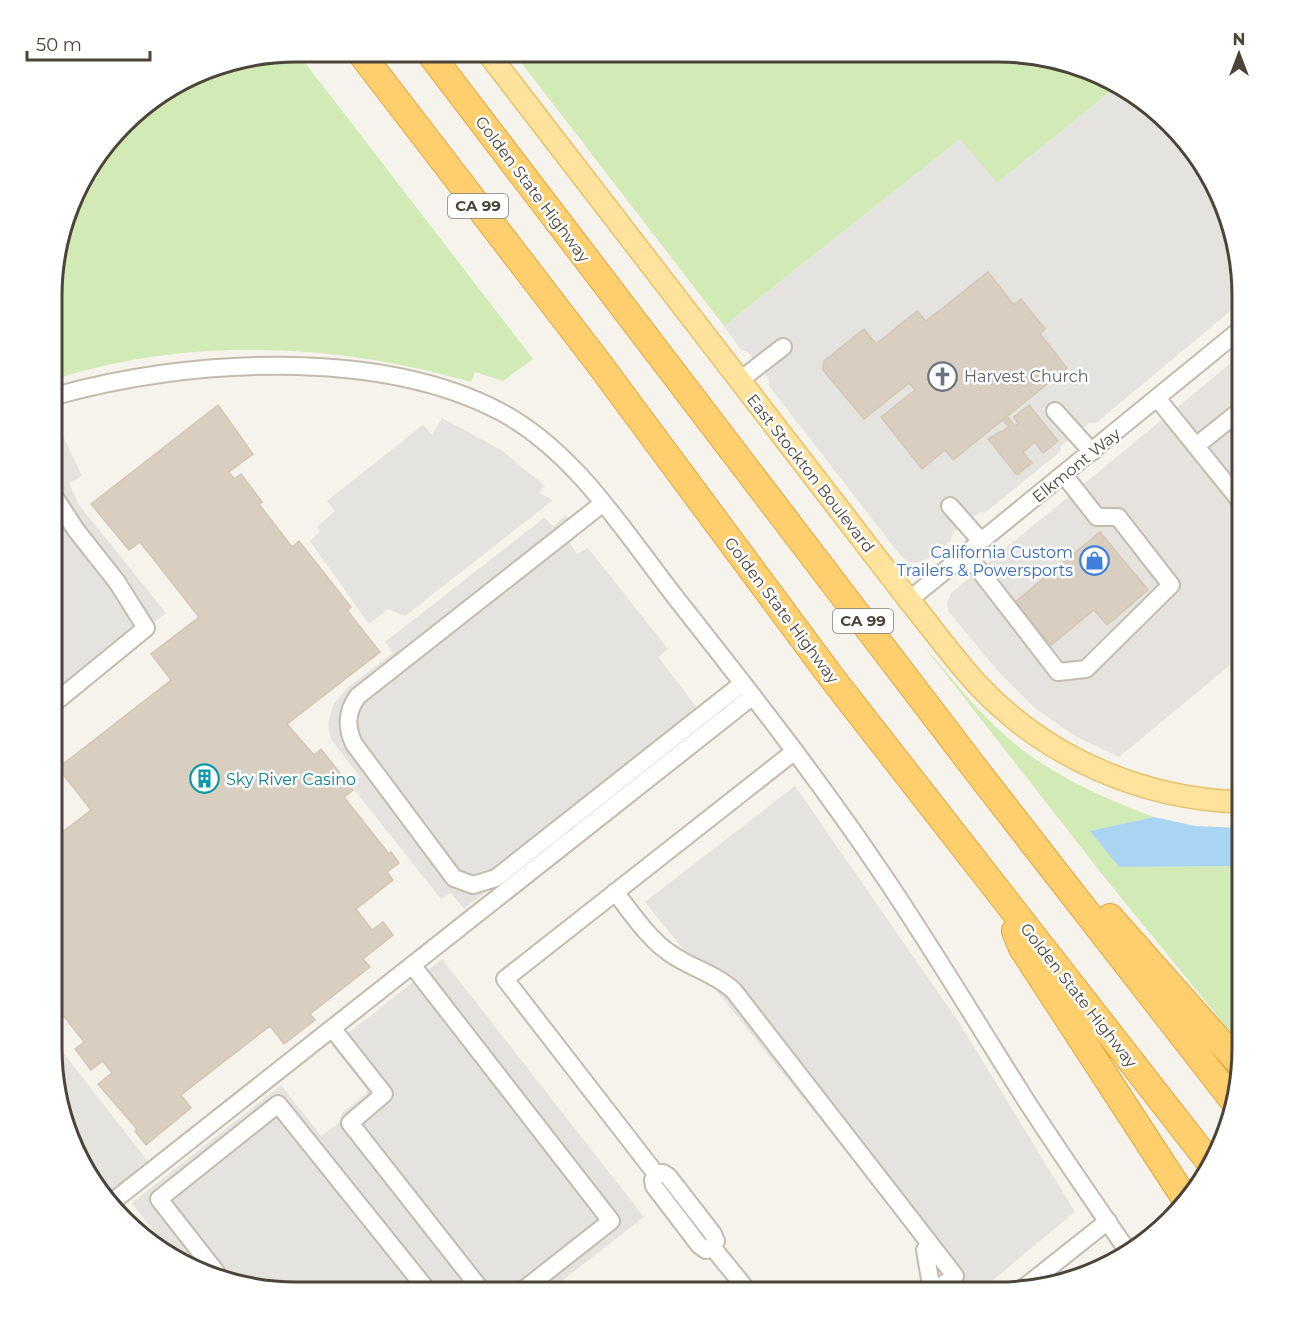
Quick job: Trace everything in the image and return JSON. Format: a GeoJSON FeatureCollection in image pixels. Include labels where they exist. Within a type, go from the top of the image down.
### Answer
{"type":"FeatureCollection","features":[{"type":"Feature","properties":{"kind":"highway","name":"Golden State Highway"},"geometry":{"type":"LineString","coordinates":[[367,62],[597,361],[832,678],[1204,1156]]}},
{"type":"Feature","properties":{"kind":"highway","name":"Golden State Highway"},"geometry":{"type":"LineString","coordinates":[[436,62],[973,766],[1227,1093]]}},
{"type":"Feature","properties":{"kind":"highway"},"geometry":{"type":"LineString","coordinates":[[973,766],[1232,1054]]}},
{"type":"Feature","properties":{"kind":"highway"},"geometry":{"type":"LineString","coordinates":[[999,892],[1022,948],[1181,1192]]}},
{"type":"Feature","properties":{"kind":"main road","name":"East Stockton Boulevard"},"geometry":{"type":"LineString","coordinates":[[495,62],[909,600],[980,687],[1036,736],[1095,769],[1140,786],[1181,796],[1232,801]]}},
{"type":"Feature","properties":{"kind":"street","name":"Elkmont Way"},"geometry":{"type":"LineString","coordinates":[[909,600],[1232,337]]}},
{"type":"Feature","properties":{"kind":"street"},"geometry":{"type":"LineString","coordinates":[[740,381],[783,347]]}},
{"type":"Feature","properties":{"kind":"street"},"geometry":{"type":"LineString","coordinates":[[62,394],[135,378],[220,368],[327,369],[385,376],[471,399],[504,414],[551,450],[602,504],[795,751],[892,888],[1029,1104],[1123,1245]]}},
{"type":"Feature","properties":{"kind":"street"},"geometry":{"type":"LineString","coordinates":[[1157,398],[1232,490]]}},
{"type":"Feature","properties":{"kind":"street"},"geometry":{"type":"LineString","coordinates":[[1055,411],[1092,452]]}},
{"type":"Feature","properties":{"kind":"street"},"geometry":{"type":"LineString","coordinates":[[1196,446],[1232,418]]}},
{"type":"Feature","properties":{"kind":"street"},"geometry":{"type":"LineString","coordinates":[[966,553],[1058,672],[1086,669],[1171,585],[1118,517],[1096,517],[1064,475]]}},
{"type":"Feature","properties":{"kind":"street"},"geometry":{"type":"LineString","coordinates":[[602,504],[358,696],[350,710],[348,727],[354,744],[454,878],[473,885],[496,878],[743,683]]}},
{"type":"Feature","properties":{"kind":"street"},"geometry":{"type":"LineString","coordinates":[[951,506],[981,541]]}},
{"type":"Feature","properties":{"kind":"street"},"geometry":{"type":"LineString","coordinates":[[62,508],[76,530],[117,582],[146,628],[62,697]]}},
{"type":"Feature","properties":{"kind":"street"},"geometry":{"type":"LineString","coordinates":[[117,1198],[753,696]]}},
{"type":"Feature","properties":{"kind":"street"},"geometry":{"type":"LineString","coordinates":[[740,1282],[713,1248],[716,1237],[666,1174],[656,1174],[504,979],[795,751]]}},
{"type":"Feature","properties":{"kind":"street"},"geometry":{"type":"LineString","coordinates":[[615,892],[659,945],[679,959],[719,979],[734,992],[955,1276],[947,1282]]}},
{"type":"Feature","properties":{"kind":"street"},"geometry":{"type":"LineString","coordinates":[[412,965],[611,1221],[535,1282]]}},
{"type":"Feature","properties":{"kind":"street"},"geometry":{"type":"LineString","coordinates":[[332,1028],[384,1094],[350,1122],[474,1282]]}},
{"type":"Feature","properties":{"kind":"street"},"geometry":{"type":"LineString","coordinates":[[211,1266],[159,1199],[278,1104],[420,1282]]}},
{"type":"Feature","properties":{"kind":"street"},"geometry":{"type":"LineString","coordinates":[[1036,1278],[1108,1221]]}},
{"type":"Feature","properties":{"kind":"street"},"geometry":{"type":"LineString","coordinates":[[929,1242],[925,1250],[931,1282]]}},
{"type":"Feature","properties":{"kind":"shaded area"},"geometry":{"type":"Polygon","coordinates":[[[1111,91],[1128,101],[1163,130],[1183,153],[1200,179],[1214,206],[1224,235],[1231,280],[1232,310],[1096,423],[1089,423],[1061,446],[1061,451],[986,512],[978,513],[953,533],[951,540],[929,558],[920,563],[908,562],[769,386],[769,380],[748,352],[741,350],[724,326],[960,139],[997,183],[1111,91]]]}},
{"type":"Feature","properties":{"kind":"shaded area"},"geometry":{"type":"Polygon","coordinates":[[[1232,362],[1232,663],[1119,757],[1073,735],[1034,707],[998,671],[948,611],[947,603],[951,593],[1232,362]]]}},
{"type":"Feature","properties":{"kind":"shaded area"},"geometry":{"type":"Polygon","coordinates":[[[442,418],[501,450],[545,486],[539,493],[553,500],[405,616],[388,609],[369,624],[310,541],[320,532],[317,527],[335,511],[327,501],[423,425],[432,435],[442,418]]]}},
{"type":"Feature","properties":{"kind":"shaded area"},"geometry":{"type":"Polygon","coordinates":[[[62,436],[82,476],[69,483],[79,505],[166,613],[62,692],[62,436]]]}},
{"type":"Feature","properties":{"kind":"shaded area"},"geometry":{"type":"Polygon","coordinates":[[[1070,511],[1090,537],[1008,600],[1062,676],[1041,691],[963,601],[1070,511]]]}},
{"type":"Feature","properties":{"kind":"shaded area"},"geometry":{"type":"Polygon","coordinates":[[[565,515],[579,532],[570,543],[577,554],[588,548],[668,649],[658,657],[706,719],[464,909],[451,893],[441,899],[352,787],[360,777],[331,739],[328,724],[333,705],[346,689],[393,653],[385,642],[544,518],[554,527],[565,515]]]}},
{"type":"Feature","properties":{"kind":"shaded area"},"geometry":{"type":"Polygon","coordinates":[[[795,786],[960,1024],[1075,1212],[991,1282],[951,1282],[645,902],[795,786]]]}},
{"type":"Feature","properties":{"kind":"shaded area"},"geometry":{"type":"Polygon","coordinates":[[[442,959],[644,1217],[561,1282],[280,1281],[235,1274],[206,1264],[158,1237],[132,1203],[281,1085],[321,1136],[339,1123],[342,1113],[366,1094],[366,1088],[332,1046],[442,959]]]}},
{"type":"Feature","properties":{"kind":"shaded area"},"geometry":{"type":"Polygon","coordinates":[[[62,1051],[149,1163],[111,1192],[110,1190],[86,1151],[74,1123],[66,1093],[62,1051]]]}},
{"type":"Feature","properties":{"kind":"green space"},"geometry":{"type":"Polygon","coordinates":[[[280,62],[304,62],[533,359],[503,381],[475,372],[471,382],[368,359],[263,350],[210,351],[158,356],[106,365],[62,377],[62,280],[66,250],[79,206],[93,178],[130,130],[165,101],[220,74],[250,66],[280,62]]]}},
{"type":"Feature","properties":{"kind":"green space"},"geometry":{"type":"Polygon","coordinates":[[[521,62],[1013,62],[1058,69],[1087,79],[1111,91],[996,184],[959,140],[724,326],[521,62]]]}},
{"type":"Feature","properties":{"kind":"green space"},"geometry":{"type":"Polygon","coordinates":[[[923,645],[979,710],[1016,745],[1072,781],[1113,801],[1154,817],[1091,831],[1119,867],[1232,866],[1232,1034],[1105,878],[923,645]]]}},
{"type":"Feature","properties":{"kind":"water"},"geometry":{"type":"Polygon","coordinates":[[[1154,817],[1195,826],[1232,828],[1232,866],[1119,867],[1090,831],[1154,817]]]}},
{"type":"Feature","properties":{"kind":"building","name":"Harvest Church"},"geometry":{"type":"Polygon","coordinates":[[[988,272],[1014,305],[1021,299],[1045,329],[1040,334],[1067,368],[953,460],[945,450],[922,469],[881,417],[915,390],[909,383],[864,419],[823,370],[824,361],[864,329],[876,344],[917,311],[926,321],[988,272]]]}},
{"type":"Feature","properties":{"kind":"building","name":"Sky River Casino"},"geometry":{"type":"Polygon","coordinates":[[[218,405],[253,454],[229,472],[234,479],[241,474],[262,502],[259,504],[292,547],[299,541],[351,607],[347,610],[380,652],[287,724],[314,755],[321,749],[353,790],[344,797],[389,854],[391,852],[399,863],[387,872],[393,880],[356,909],[372,930],[383,922],[393,935],[363,959],[370,967],[310,1014],[315,1020],[284,1044],[270,1026],[181,1095],[191,1108],[146,1145],[135,1131],[137,1129],[98,1084],[112,1073],[103,1061],[91,1070],[75,1049],[84,1042],[62,1014],[62,832],[91,810],[62,773],[62,765],[171,680],[151,654],[199,617],[140,542],[129,550],[91,504],[218,405]]]}},
{"type":"Feature","properties":{"kind":"building"},"geometry":{"type":"Polygon","coordinates":[[[1029,405],[1058,441],[1043,453],[1035,442],[1023,452],[1032,463],[1017,475],[988,439],[1009,427],[1003,420],[1007,416],[1015,426],[1018,424],[1014,417],[1029,405]]]}},
{"type":"Feature","properties":{"kind":"building","name":"California Custom Trailers & Powersports"},"geometry":{"type":"Polygon","coordinates":[[[1100,532],[1148,590],[1107,625],[1094,610],[1051,645],[1015,602],[1100,532]]]}},
{"type":"Feature","properties":{"kind":"place","name":"Harvest Church"},"geometry":{"type":"Point","coordinates":[943,376]}},
{"type":"Feature","properties":{"kind":"place","name":"California Custom Trailers & Powersports"},"geometry":{"type":"Point","coordinates":[1094,561]}},
{"type":"Feature","properties":{"kind":"place","name":"Sky River Casino"},"geometry":{"type":"Point","coordinates":[205,779]}}]}
